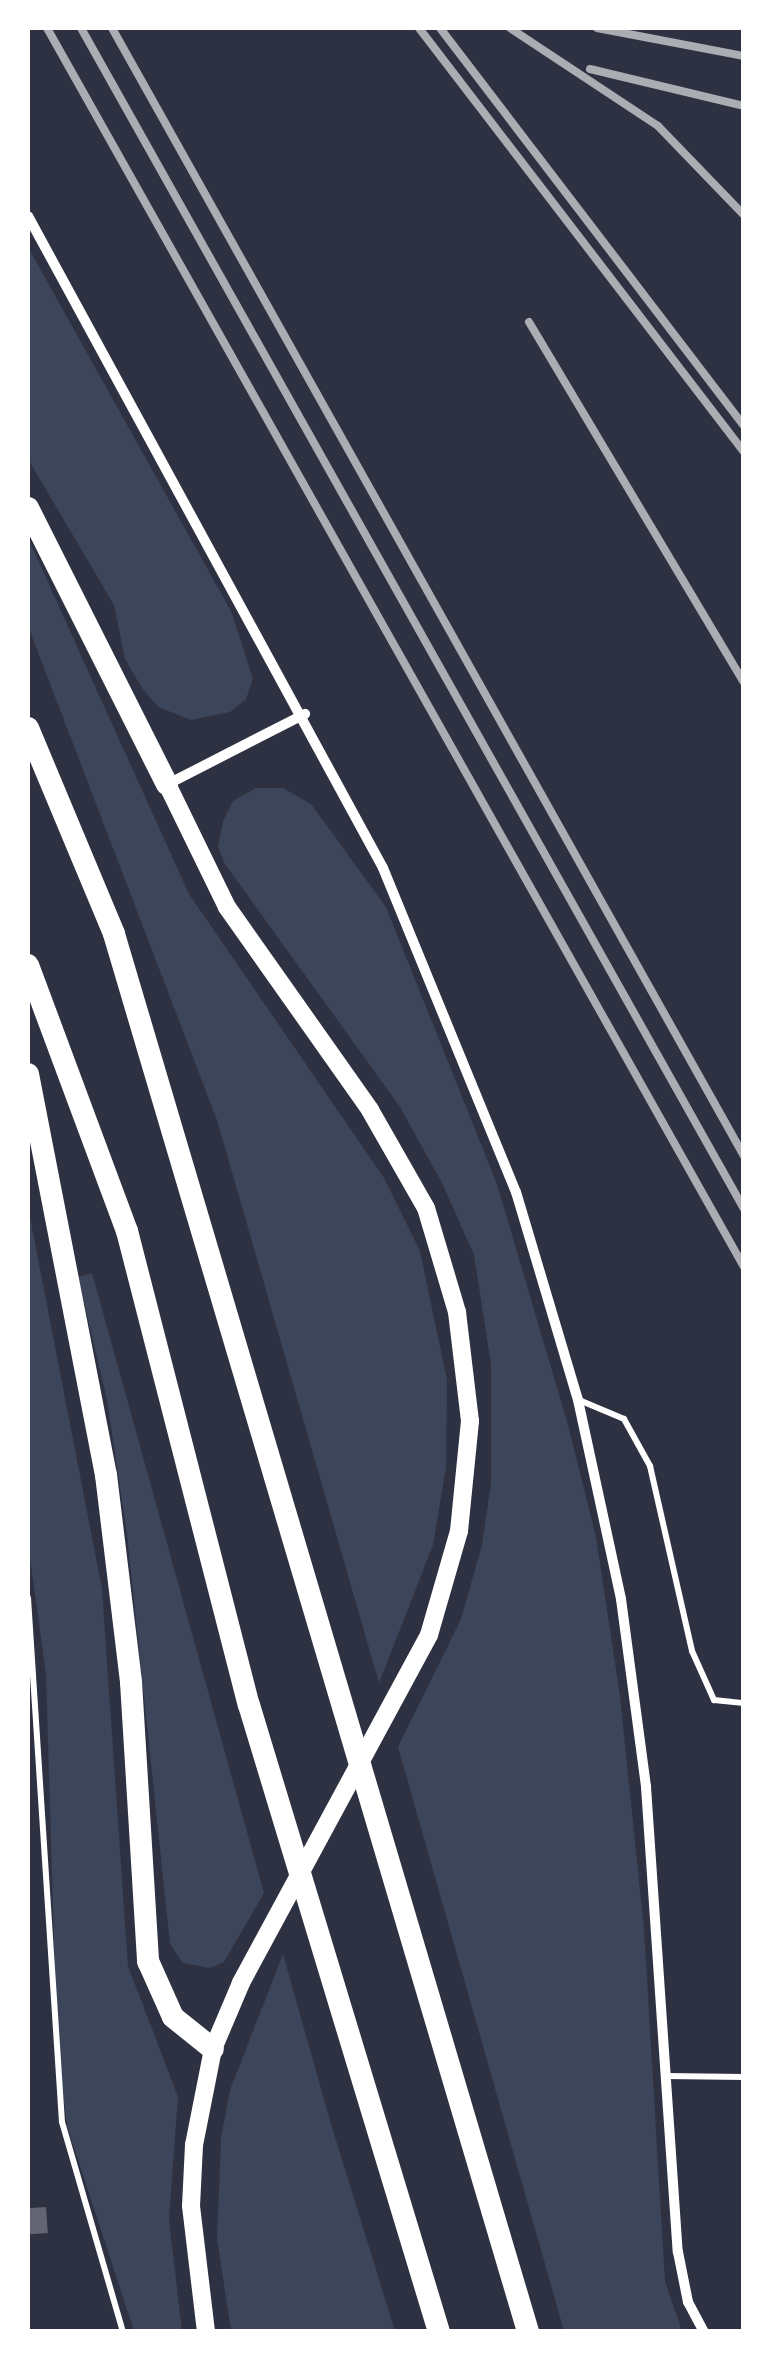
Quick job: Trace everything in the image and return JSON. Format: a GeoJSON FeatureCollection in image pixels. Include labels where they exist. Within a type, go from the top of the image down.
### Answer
{"type":"FeatureCollection","features":[{"type":"Feature","properties":{"kind":"highway"},"geometry":{"type":"LineString","coordinates":[[28,508],[167,784]]}},
{"type":"Feature","properties":{"kind":"highway"},"geometry":{"type":"LineString","coordinates":[[28,728],[114,934],[528,2332]]}},
{"type":"Feature","properties":{"kind":"highway"},"geometry":{"type":"LineString","coordinates":[[28,965],[127,1231],[249,1705],[440,2332]]}},
{"type":"Feature","properties":{"kind":"highway"},"geometry":{"type":"LineString","coordinates":[[28,1074],[106,1475],[131,1682],[148,1961],[172,2017],[213,2049]]}},
{"type":"Feature","properties":{"kind":"main road"},"geometry":{"type":"LineString","coordinates":[[167,784],[227,907],[402,1163],[426,1208],[452,1293],[466,1374],[468,1474],[449,1577],[402,1695],[242,1983],[213,2049],[194,2145],[191,2206],[206,2332]]}},
{"type":"Feature","properties":{"kind":"street"},"geometry":{"type":"LineString","coordinates":[[28,216],[305,714],[383,868],[457,1036],[516,1192],[578,1400],[621,1598],[643,1768],[678,2252],[688,2302],[704,2332]]}},
{"type":"Feature","properties":{"kind":"street"},"geometry":{"type":"LineString","coordinates":[[167,784],[305,714]]}},
{"type":"Feature","properties":{"kind":"lane"},"geometry":{"type":"LineString","coordinates":[[578,1400],[624,1419],[641,1450],[692,1651],[714,1700],[744,1703]]}},
{"type":"Feature","properties":{"kind":"lane"},"geometry":{"type":"LineString","coordinates":[[28,1598],[62,2122],[123,2332]]}},
{"type":"Feature","properties":{"kind":"lane"},"geometry":{"type":"LineString","coordinates":[[665,2076],[744,2077]]}},
{"type":"Feature","properties":{"kind":"shaded area"},"geometry":{"type":"Polygon","coordinates":[[[28,247],[232,613],[253,679],[246,699],[230,712],[191,720],[158,707],[142,688],[125,659],[114,605],[28,459],[28,247]]]}},
{"type":"Feature","properties":{"kind":"shaded area"},"geometry":{"type":"Polygon","coordinates":[[[28,538],[189,894],[384,1178],[420,1251],[447,1380],[446,1467],[433,1545],[379,1683],[217,1120],[28,626],[28,538]]]}},
{"type":"Feature","properties":{"kind":"shaded area"},"geometry":{"type":"Polygon","coordinates":[[[256,788],[283,788],[311,804],[386,907],[497,1184],[568,1425],[596,1537],[620,1696],[644,1929],[665,2281],[682,2331],[564,2331],[398,1747],[461,1619],[482,1545],[491,1483],[491,1364],[474,1255],[442,1183],[400,1107],[225,864],[218,847],[223,821],[233,801],[256,788]]]}},
{"type":"Feature","properties":{"kind":"shaded area"},"geometry":{"type":"Polygon","coordinates":[[[28,1207],[102,1589],[128,1966],[178,2097],[169,2220],[182,2331],[134,2331],[67,2126],[57,2041],[46,1675],[28,1543],[28,1207]]]}},
{"type":"Feature","properties":{"kind":"shaded area"},"geometry":{"type":"Polygon","coordinates":[[[92,1273],[264,1893],[224,1962],[210,1968],[183,1963],[170,1944],[127,1535],[107,1400],[78,1277],[92,1273]]]}},
{"type":"Feature","properties":{"kind":"shaded area"},"geometry":{"type":"Polygon","coordinates":[[[283,1954],[395,2331],[231,2331],[217,2239],[221,2138],[230,2090],[283,1954]]]}},
{"type":"Feature","properties":{"kind":"building"},"geometry":{"type":"Polygon","coordinates":[[[46,2207],[48,2233],[30,2234],[28,2208],[46,2207]]]}},
{"type":"Feature","properties":{"kind":"railway"},"geometry":{"type":"LineString","coordinates":[[47,28],[744,1267]]}},
{"type":"Feature","properties":{"kind":"railway"},"geometry":{"type":"LineString","coordinates":[[81,28],[744,1209]]}},
{"type":"Feature","properties":{"kind":"railway"},"geometry":{"type":"LineString","coordinates":[[112,28],[744,1156]]}},
{"type":"Feature","properties":{"kind":"railway"},"geometry":{"type":"LineString","coordinates":[[419,28],[744,452]]}},
{"type":"Feature","properties":{"kind":"railway"},"geometry":{"type":"LineString","coordinates":[[440,28],[744,426]]}},
{"type":"Feature","properties":{"kind":"railway"},"geometry":{"type":"LineString","coordinates":[[510,28],[658,126],[744,215]]}},
{"type":"Feature","properties":{"kind":"railway"},"geometry":{"type":"LineString","coordinates":[[597,28],[744,56]]}},
{"type":"Feature","properties":{"kind":"railway"},"geometry":{"type":"LineString","coordinates":[[590,69],[744,106]]}},
{"type":"Feature","properties":{"kind":"railway"},"geometry":{"type":"LineString","coordinates":[[529,322],[744,683]]}}]}
